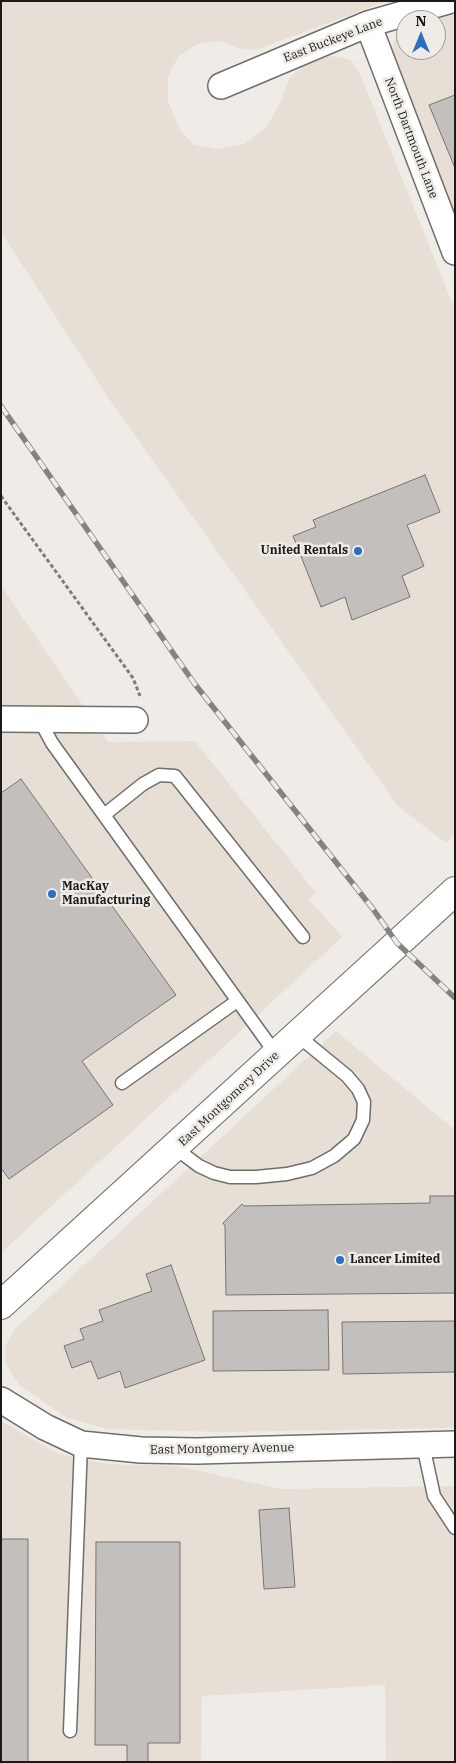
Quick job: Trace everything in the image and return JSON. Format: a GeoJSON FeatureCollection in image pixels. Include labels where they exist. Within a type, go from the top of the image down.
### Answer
{"type":"FeatureCollection","features":[{"type":"Feature","properties":{"kind":"main road","name":"East Montgomery Drive"},"geometry":{"type":"LineString","coordinates":[[1,1305],[455,891]]}},
{"type":"Feature","properties":{"kind":"street","name":"East Buckeye Lane"},"geometry":{"type":"LineString","coordinates":[[220,86],[368,24],[448,1]]}},
{"type":"Feature","properties":{"kind":"street","name":"North Dartmouth Lane"},"geometry":{"type":"LineString","coordinates":[[368,24],[449,222],[455,252]]}},
{"type":"Feature","properties":{"kind":"street"},"geometry":{"type":"LineString","coordinates":[[1,719],[135,720]]}},
{"type":"Feature","properties":{"kind":"street","name":"East Montgomery Avenue"},"geometry":{"type":"LineString","coordinates":[[2,1402],[44,1427],[81,1444],[141,1450],[197,1451],[455,1444]]}},
{"type":"Feature","properties":{"kind":"lane"},"geometry":{"type":"LineString","coordinates":[[39,719],[52,742],[276,1054]]}},
{"type":"Feature","properties":{"kind":"lane"},"geometry":{"type":"LineString","coordinates":[[104,815],[143,784],[159,775],[175,776],[304,937]]}},
{"type":"Feature","properties":{"kind":"lane"},"geometry":{"type":"LineString","coordinates":[[122,1083],[237,1001]]}},
{"type":"Feature","properties":{"kind":"lane"},"geometry":{"type":"LineString","coordinates":[[175,1148],[214,1173],[230,1177],[256,1178],[287,1174],[312,1168],[334,1156],[354,1139],[364,1120],[364,1102],[358,1089],[347,1076],[297,1035]]}},
{"type":"Feature","properties":{"kind":"lane"},"geometry":{"type":"LineString","coordinates":[[70,1731],[81,1444]]}},
{"type":"Feature","properties":{"kind":"lane"},"geometry":{"type":"LineString","coordinates":[[423,1445],[434,1496],[455,1528]]}},
{"type":"Feature","properties":{"kind":"path"},"geometry":{"type":"LineString","coordinates":[[1,496],[133,678],[142,700],[135,720]]}},
{"type":"Feature","properties":{"kind":"shaded area"},"geometry":{"type":"Polygon","coordinates":[[[1,1],[387,1],[256,50],[241,49],[220,41],[197,44],[178,57],[168,77],[168,101],[179,128],[193,144],[218,149],[244,144],[266,128],[281,101],[289,78],[307,63],[331,56],[351,60],[359,71],[455,310],[455,834],[446,843],[398,806],[107,396],[1,232],[1,1]]]}},
{"type":"Feature","properties":{"kind":"shaded area"},"geometry":{"type":"Polygon","coordinates":[[[455,11],[455,221],[392,64],[393,42],[396,38],[396,60],[446,60],[446,14],[455,11]]]}},
{"type":"Feature","properties":{"kind":"shaded area"},"geometry":{"type":"Polygon","coordinates":[[[1,586],[108,742],[195,741],[316,893],[309,899],[342,937],[1,1253],[1,586]]]}},
{"type":"Feature","properties":{"kind":"shaded area"},"geometry":{"type":"Polygon","coordinates":[[[336,1031],[455,1130],[455,1428],[223,1432],[107,1429],[67,1418],[19,1385],[6,1364],[5,1347],[14,1330],[336,1031]]]}},
{"type":"Feature","properties":{"kind":"shaded area"},"geometry":{"type":"Polygon","coordinates":[[[1,1421],[59,1454],[107,1464],[177,1466],[281,1489],[455,1486],[455,1762],[386,1762],[385,1685],[202,1696],[201,1762],[1,1762],[1,1421]]]}},
{"type":"Feature","properties":{"kind":"building"},"geometry":{"type":"Polygon","coordinates":[[[455,95],[455,168],[429,105],[455,95]]]}},
{"type":"Feature","properties":{"kind":"building","name":"United Rentals"},"geometry":{"type":"Polygon","coordinates":[[[425,475],[440,512],[407,525],[424,566],[402,576],[410,597],[352,620],[345,597],[321,607],[293,536],[316,527],[313,520],[425,475]]]}},
{"type":"Feature","properties":{"kind":"building","name":"MacKay Manufacturing"},"geometry":{"type":"Polygon","coordinates":[[[21,779],[176,995],[82,1061],[113,1105],[9,1179],[1,1168],[1,793],[21,779]]]}},
{"type":"Feature","properties":{"kind":"building","name":"Lancer Limited"},"geometry":{"type":"Polygon","coordinates":[[[430,1196],[455,1196],[455,1293],[226,1295],[225,1226],[223,1223],[242,1204],[244,1206],[430,1203],[430,1196]]]}},
{"type":"Feature","properties":{"kind":"building"},"geometry":{"type":"Polygon","coordinates":[[[171,1265],[205,1360],[125,1388],[120,1371],[98,1379],[91,1361],[72,1368],[64,1346],[84,1339],[80,1329],[103,1321],[99,1310],[152,1291],[146,1274],[171,1265]]]}},
{"type":"Feature","properties":{"kind":"building"},"geometry":{"type":"Polygon","coordinates":[[[328,1310],[329,1370],[213,1371],[213,1311],[328,1310]]]}},
{"type":"Feature","properties":{"kind":"building"},"geometry":{"type":"Polygon","coordinates":[[[455,1321],[455,1372],[343,1374],[342,1322],[455,1321]]]}},
{"type":"Feature","properties":{"kind":"building"},"geometry":{"type":"Polygon","coordinates":[[[289,1508],[295,1587],[264,1589],[259,1510],[289,1508]]]}},
{"type":"Feature","properties":{"kind":"building"},"geometry":{"type":"Polygon","coordinates":[[[1,1539],[28,1539],[28,1762],[1,1762],[1,1539]]]}},
{"type":"Feature","properties":{"kind":"building"},"geometry":{"type":"Polygon","coordinates":[[[96,1542],[180,1542],[180,1743],[148,1743],[148,1762],[127,1762],[127,1745],[95,1745],[96,1542]]]}},
{"type":"Feature","properties":{"kind":"railway"},"geometry":{"type":"LineString","coordinates":[[1,406],[194,683],[373,909],[397,943],[455,998]]}},
{"type":"Feature","properties":{"kind":"place","name":"United Rentals"},"geometry":{"type":"Point","coordinates":[358,551]}},
{"type":"Feature","properties":{"kind":"place","name":"MacKay Manufacturing"},"geometry":{"type":"Point","coordinates":[52,894]}},
{"type":"Feature","properties":{"kind":"place","name":"Lancer Limited"},"geometry":{"type":"Point","coordinates":[340,1260]}}]}
